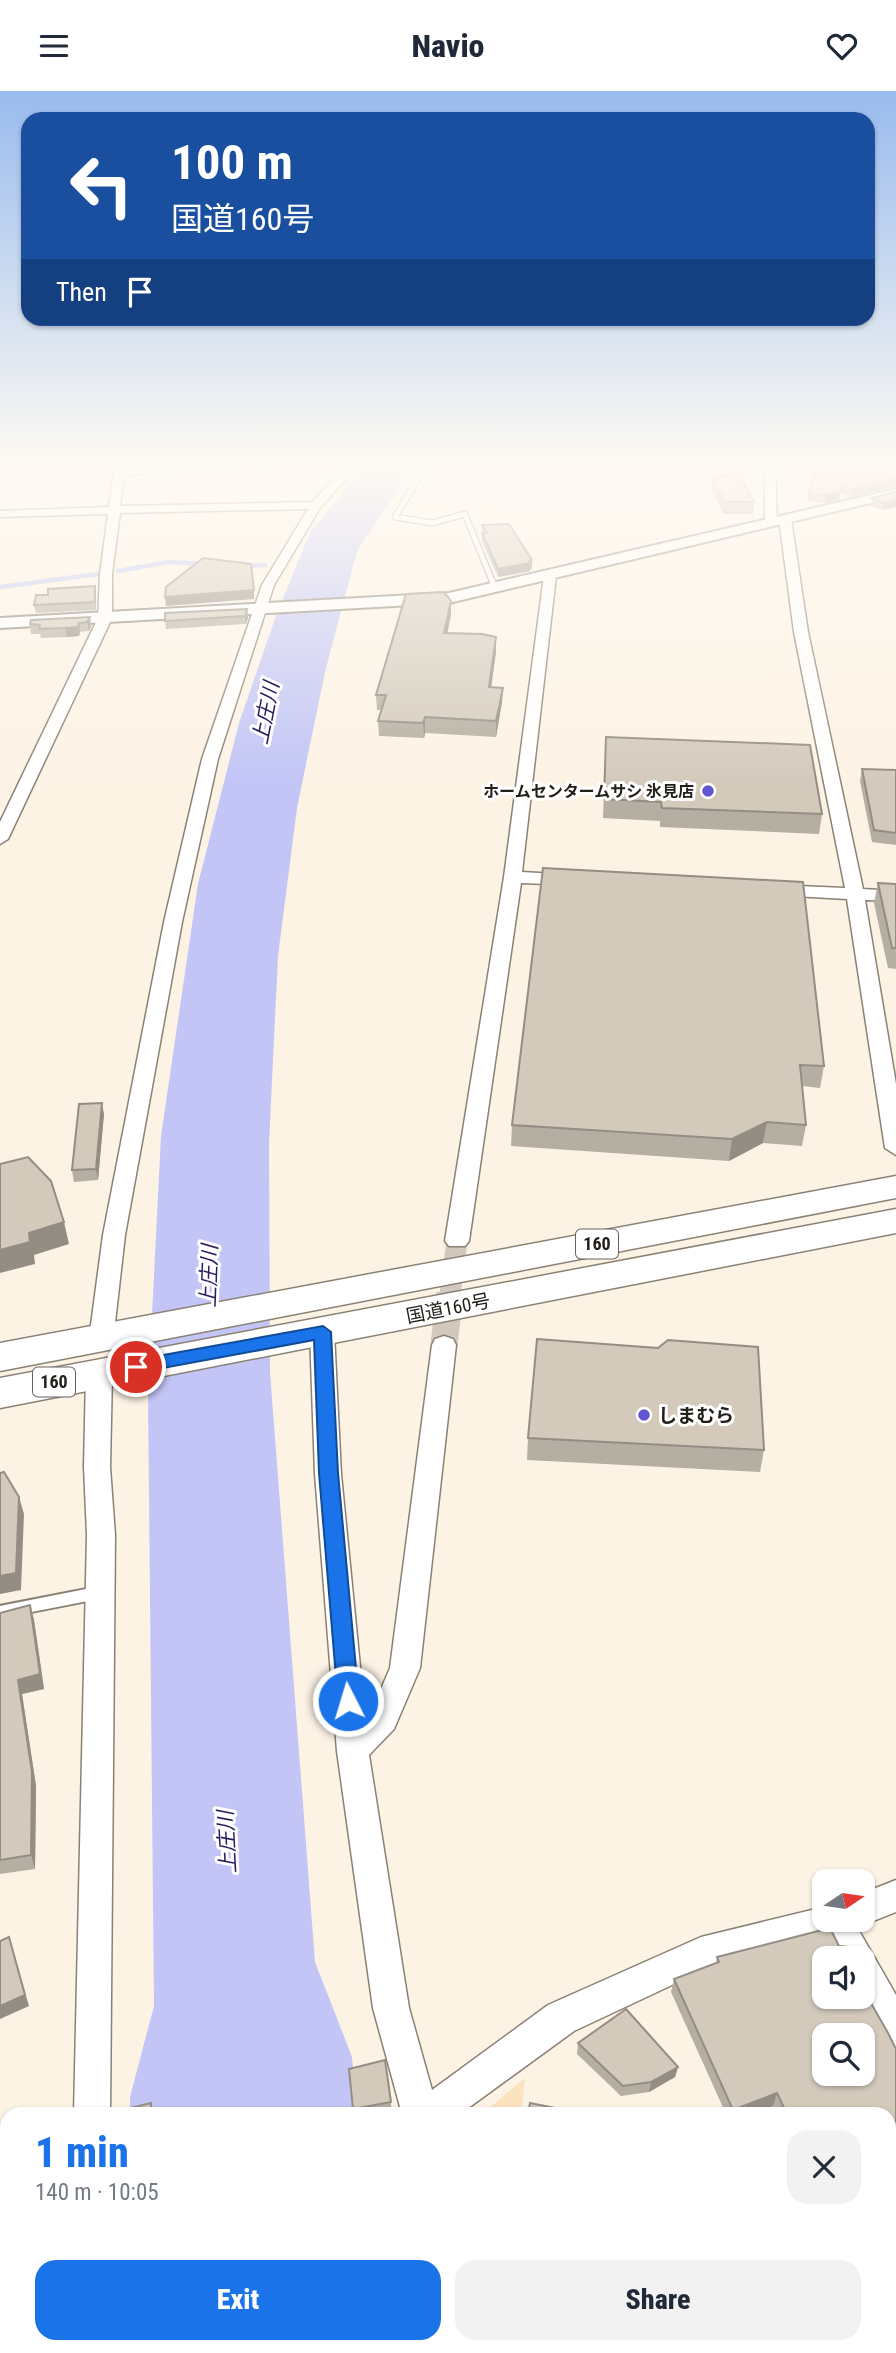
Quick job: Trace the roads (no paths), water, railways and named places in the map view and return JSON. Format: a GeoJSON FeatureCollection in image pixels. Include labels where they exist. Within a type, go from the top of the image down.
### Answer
{"type":"FeatureCollection","features":[{"type":"Feature","properties":{"kind":"highway","name":"国道160号"},"geometry":{"type":"LineString","coordinates":[[306,1323],[896,1187]]}},
{"type":"Feature","properties":{"kind":"highway","name":"国道160号"},"geometry":{"type":"LineString","coordinates":[[0,1393],[103,1362],[306,1323],[896,1221]]}},
{"type":"Feature","properties":{"kind":"highway","name":"国道160号"},"geometry":{"type":"LineString","coordinates":[[0,1357],[103,1362]]}},
{"type":"Feature","properties":{"kind":"street"},"geometry":{"type":"LineString","coordinates":[[0,839],[105,618],[106,572]]}},
{"type":"Feature","properties":{"kind":"street"},"geometry":{"type":"LineString","coordinates":[[92,2107],[101,1535],[97,1467],[114,1235],[173,922],[210,759],[260,609],[277,572]]}},
{"type":"Feature","properties":{"kind":"street"},"geometry":{"type":"LineString","coordinates":[[0,622],[449,598],[568,572]]}},
{"type":"Feature","properties":{"kind":"street"},"geometry":{"type":"LineString","coordinates":[[788,572],[855,894],[896,1148]]}},
{"type":"Feature","properties":{"kind":"street"},"geometry":{"type":"LineString","coordinates":[[457,1241],[513,877],[550,576]]}},
{"type":"Feature","properties":{"kind":"street"},"geometry":{"type":"LineString","coordinates":[[513,877],[595,881]]}},
{"type":"Feature","properties":{"kind":"street"},"geometry":{"type":"LineString","coordinates":[[759,889],[896,896]]}},
{"type":"Feature","properties":{"kind":"street"},"geometry":{"type":"LineString","coordinates":[[306,1323],[328,1473],[353,1751],[391,2007],[418,2107]]}},
{"type":"Feature","properties":{"kind":"street"},"geometry":{"type":"LineString","coordinates":[[353,1751],[383,1719],[405,1668],[444,1345]]}},
{"type":"Feature","properties":{"kind":"street"},"geometry":{"type":"LineString","coordinates":[[875,1905],[896,1896]]}},
{"type":"Feature","properties":{"kind":"street"},"geometry":{"type":"LineString","coordinates":[[439,2107],[562,2018],[701,1954],[812,1925]]}},
{"type":"Feature","properties":{"kind":"street"},"geometry":{"type":"LineString","coordinates":[[875,1992],[896,2029]]}},
{"type":"Feature","properties":{"kind":"lane"},"geometry":{"type":"LineString","coordinates":[[488,572],[495,588]]}},
{"type":"Feature","properties":{"kind":"lane"},"geometry":{"type":"LineString","coordinates":[[0,1612],[100,1593]]}},
{"type":"Feature","properties":{"kind":"water","name":"上庄川"},"geometry":{"type":"Polygon","coordinates":[[[294,572],[352,572],[325,672],[297,808],[278,956],[269,1143],[270,1372],[315,1962],[352,2057],[356,2107],[130,2107],[130,2097],[154,2006],[148,1394],[161,1136],[198,884],[239,723],[294,572]]]}},
{"type":"Feature","properties":{"kind":"waterway"},"geometry":{"type":"LineString","coordinates":[[0,587],[106,573]]}},
{"type":"Feature","properties":{"kind":"tunnel"},"geometry":{"type":"LineString","coordinates":[[450,1295],[457,1241]]}},
{"type":"Feature","properties":{"kind":"tunnel"},"geometry":{"type":"LineString","coordinates":[[444,1345],[450,1293]]}},
{"type":"Feature","properties":{"kind":"place","name":"ホームセンタームサシ 氷見店"},"geometry":{"type":"Point","coordinates":[708,791]}},
{"type":"Feature","properties":{"kind":"place","name":"しまむら"},"geometry":{"type":"Point","coordinates":[644,1415]}}]}
